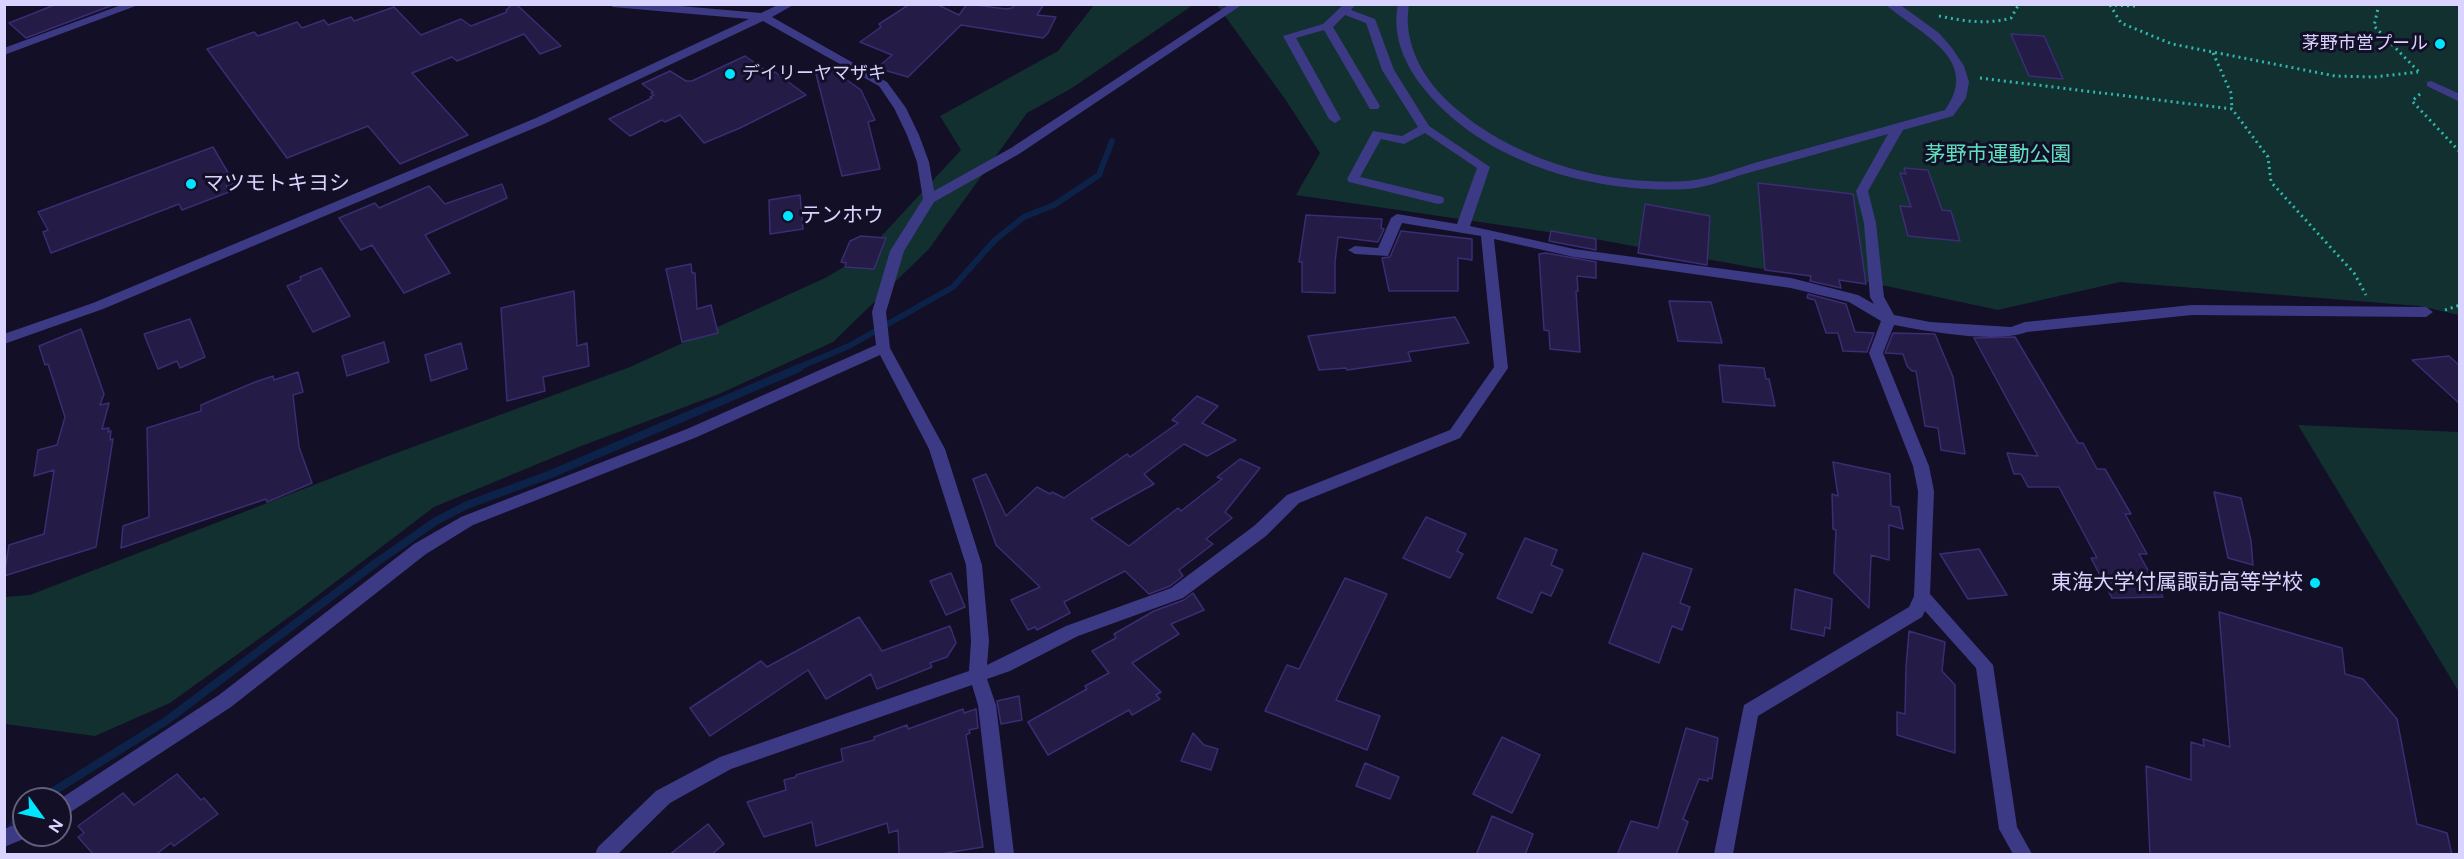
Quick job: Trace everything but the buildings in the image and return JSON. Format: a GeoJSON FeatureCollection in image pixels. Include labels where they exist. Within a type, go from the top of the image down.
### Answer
{"type":"FeatureCollection","features":[{"type":"Feature","properties":{"kind":"street"},"geometry":{"type":"LineString","coordinates":[[4,52],[136,4]]}},
{"type":"Feature","properties":{"kind":"street"},"geometry":{"type":"LineString","coordinates":[[613,4],[764,17],[883,84],[900,108],[913,135],[923,162],[929,199]]}},
{"type":"Feature","properties":{"kind":"street"},"geometry":{"type":"LineString","coordinates":[[4,339],[98,306],[529,126],[790,4]]}},
{"type":"Feature","properties":{"kind":"street"},"geometry":{"type":"LineString","coordinates":[[1005,855],[987,705],[977,674],[980,641],[974,565],[937,449],[883,348],[879,312],[897,250],[929,199],[1015,151],[1238,4]]}},
{"type":"Feature","properties":{"kind":"street"},"geometry":{"type":"LineString","coordinates":[[1404,4],[1403,27],[1408,57],[1429,91],[1464,122],[1512,153],[1552,167],[1606,180],[1653,187],[1689,185],[1949,113],[1958,105],[1962,90],[1962,76],[1952,54],[1930,30],[1890,4]]}},
{"type":"Feature","properties":{"kind":"street"},"geometry":{"type":"LineString","coordinates":[[1335,119],[1289,36],[1327,26],[1348,8],[1371,21],[1388,70],[1425,128],[1484,167],[1462,229]]}},
{"type":"Feature","properties":{"kind":"street"},"geometry":{"type":"LineString","coordinates":[[1327,26],[1374,106]]}},
{"type":"Feature","properties":{"kind":"street"},"geometry":{"type":"LineString","coordinates":[[2430,84],[2460,99]]}},
{"type":"Feature","properties":{"kind":"street"},"geometry":{"type":"LineString","coordinates":[[1425,128],[1404,140],[1377,134],[1353,179],[1438,201]]}},
{"type":"Feature","properties":{"kind":"street"},"geometry":{"type":"LineString","coordinates":[[1723,855],[1750,711],[1916,612],[1922,596],[1926,490],[1921,466],[1876,353],[1889,319],[1877,297],[1870,223],[1862,191],[1897,129]]}},
{"type":"Feature","properties":{"kind":"street"},"geometry":{"type":"LineString","coordinates":[[1355,250],[1383,253],[1397,218],[1487,233],[1574,253],[1791,283],[1853,298],[1889,319],[1930,327],[2012,332],[2025,327],[2192,310],[2426,312]]}},
{"type":"Feature","properties":{"kind":"street"},"geometry":{"type":"LineString","coordinates":[[605,855],[663,797],[726,763],[1004,666],[1072,631],[1177,593],[1260,531],[1293,499],[1455,434],[1501,368],[1487,233]]}},
{"type":"Feature","properties":{"kind":"street"},"geometry":{"type":"LineString","coordinates":[[72,802],[225,701],[420,549],[467,521],[692,433],[883,348]]}},
{"type":"Feature","properties":{"kind":"street"},"geometry":{"type":"LineString","coordinates":[[1922,596],[1984,665],[2008,829],[2023,855]]}},
{"type":"Feature","properties":{"kind":"path"},"geometry":{"type":"LineString","coordinates":[[1929,13],[1975,23],[1995,23],[2011,18],[2019,4]]}},
{"type":"Feature","properties":{"kind":"path"},"geometry":{"type":"LineString","coordinates":[[2109,5],[2135,6],[2141,4]]}},
{"type":"Feature","properties":{"kind":"path"},"geometry":{"type":"LineString","coordinates":[[2379,4],[2374,26],[2430,84],[2412,101],[2460,152]]}},
{"type":"Feature","properties":{"kind":"path"},"geometry":{"type":"LineString","coordinates":[[2109,5],[2121,23],[2172,44],[2213,53],[2335,76],[2374,77],[2418,72]]}},
{"type":"Feature","properties":{"kind":"path"},"geometry":{"type":"LineString","coordinates":[[2213,53],[2231,93],[2232,109],[2268,158],[2271,182],[2355,273],[2374,312]]}},
{"type":"Feature","properties":{"kind":"path"},"geometry":{"type":"LineString","coordinates":[[1962,76],[2232,109]]}},
{"type":"Feature","properties":{"kind":"green space"},"geometry":{"type":"Polygon","coordinates":[[[1094,5],[1193,5],[1072,88],[1027,113],[928,250],[833,342],[719,394],[576,448],[434,507],[296,612],[170,703],[95,736],[5,724],[5,597],[30,595],[391,455],[630,367],[825,278],[864,255],[961,150],[940,116],[1058,51],[1094,5]]]}},
{"type":"Feature","properties":{"kind":"green space","name":"茅野市運動公園"},"geometry":{"type":"Polygon","coordinates":[[[1217,5],[2459,5],[2459,315],[2419,306],[2120,282],[1998,310],[1849,278],[1756,268],[1589,238],[1296,195],[1320,153],[1285,99],[1217,5]]]}},
{"type":"Feature","properties":{"kind":"green space"},"geometry":{"type":"Polygon","coordinates":[[[2298,425],[2459,432],[2459,692],[2298,425]]]}},
{"type":"Feature","properties":{"kind":"waterway"},"geometry":{"type":"LineString","coordinates":[[795,369],[849,346],[953,287],[995,240],[1024,217],[1054,205],[1099,175],[1112,141]]}},
{"type":"Feature","properties":{"kind":"waterway"},"geometry":{"type":"LineString","coordinates":[[60,787],[166,721],[377,562],[436,521],[467,505],[551,474],[799,368]]}},
{"type":"Feature","properties":{"kind":"waterway"},"geometry":{"type":"LineString","coordinates":[[9,834],[12,828]]}},
{"type":"Feature","properties":{"kind":"place","name":"茅野市営プール"},"geometry":{"type":"Point","coordinates":[2440,44]}},
{"type":"Feature","properties":{"kind":"place","name":"デイリーヤマザキ"},"geometry":{"type":"Point","coordinates":[730,74]}},
{"type":"Feature","properties":{"kind":"place","name":"マツモトキヨシ"},"geometry":{"type":"Point","coordinates":[191,184]}},
{"type":"Feature","properties":{"kind":"place","name":"テンホウ"},"geometry":{"type":"Point","coordinates":[788,216]}},
{"type":"Feature","properties":{"kind":"place","name":"東海大学付属諏訪高等学校"},"geometry":{"type":"Point","coordinates":[2315,583]}}]}
